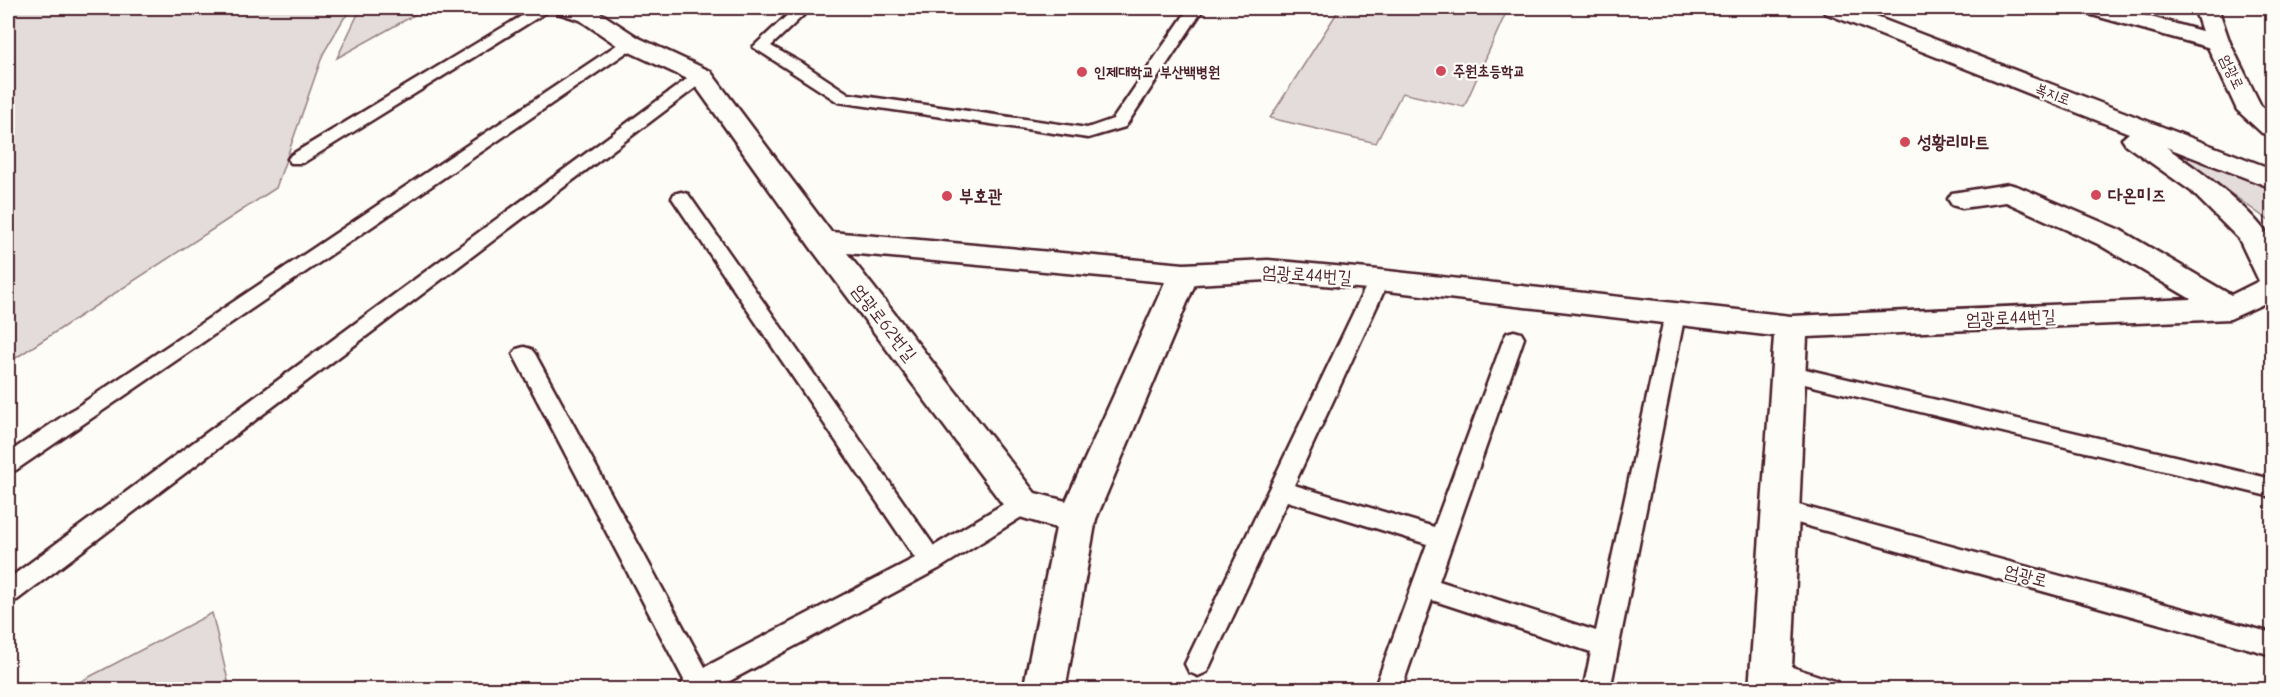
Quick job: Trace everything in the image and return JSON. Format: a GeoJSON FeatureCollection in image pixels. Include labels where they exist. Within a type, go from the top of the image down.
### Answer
{"type":"FeatureCollection","features":[{"type":"Feature","properties":{"kind":"street","name":"복지로"},"geometry":{"type":"LineString","coordinates":[[1833,8],[2272,179]]}},
{"type":"Feature","properties":{"kind":"street"},"geometry":{"type":"LineString","coordinates":[[2093,8],[2218,44]]}},
{"type":"Feature","properties":{"kind":"street","name":"엄광로"},"geometry":{"type":"LineString","coordinates":[[2206,8],[2218,44],[2250,110],[2272,127]]}},
{"type":"Feature","properties":{"kind":"street","name":"엄광로62번길"},"geometry":{"type":"LineString","coordinates":[[583,10],[630,43],[701,76],[822,241],[1023,504]]}},
{"type":"Feature","properties":{"kind":"street"},"geometry":{"type":"LineString","coordinates":[[2096,111],[2201,185],[2252,235],[2272,277]]}},
{"type":"Feature","properties":{"kind":"street"},"geometry":{"type":"LineString","coordinates":[[1962,199],[2009,193],[2109,237],[2230,308]]}},
{"type":"Feature","properties":{"kind":"street","name":"엄광로44번길"},"geometry":{"type":"LineString","coordinates":[[822,241],[1184,274],[1268,270],[1379,280],[1791,327],[2230,308],[2272,288]]}},
{"type":"Feature","properties":{"kind":"street"},"geometry":{"type":"LineString","coordinates":[[1044,690],[1077,519],[1184,274]]}},
{"type":"Feature","properties":{"kind":"street"},"geometry":{"type":"LineString","coordinates":[[1770,681],[1791,327]]}},
{"type":"Feature","properties":{"kind":"street"},"geometry":{"type":"LineString","coordinates":[[1023,504],[1077,519]]}},
{"type":"Feature","properties":{"kind":"lane"},"geometry":{"type":"LineString","coordinates":[[297,159],[545,8]]}},
{"type":"Feature","properties":{"kind":"lane"},"geometry":{"type":"LineString","coordinates":[[804,8],[761,47],[799,68],[844,98],[1088,133],[1119,123],[1196,8]]}},
{"type":"Feature","properties":{"kind":"lane"},"geometry":{"type":"LineString","coordinates":[[8,464],[630,43]]}},
{"type":"Feature","properties":{"kind":"lane"},"geometry":{"type":"LineString","coordinates":[[8,593],[701,76]]}},
{"type":"Feature","properties":{"kind":"lane"},"geometry":{"type":"LineString","coordinates":[[681,198],[931,561]]}},
{"type":"Feature","properties":{"kind":"lane"},"geometry":{"type":"LineString","coordinates":[[1198,664],[1379,280]]}},
{"type":"Feature","properties":{"kind":"lane"},"geometry":{"type":"LineString","coordinates":[[1596,690],[1675,314]]}},
{"type":"Feature","properties":{"kind":"lane"},"geometry":{"type":"LineString","coordinates":[[1387,690],[1514,338]]}},
{"type":"Feature","properties":{"kind":"lane"},"geometry":{"type":"LineString","coordinates":[[524,354],[696,686],[931,561],[1023,504]]}},
{"type":"Feature","properties":{"kind":"lane"},"geometry":{"type":"LineString","coordinates":[[1788,373],[2272,488]]}},
{"type":"Feature","properties":{"kind":"lane"},"geometry":{"type":"LineString","coordinates":[[1279,489],[1442,538]]}},
{"type":"Feature","properties":{"kind":"lane","name":"엄광로"},"geometry":{"type":"LineString","coordinates":[[1780,509],[2272,644]]}},
{"type":"Feature","properties":{"kind":"lane"},"geometry":{"type":"LineString","coordinates":[[1425,587],[1605,645]]}},
{"type":"Feature","properties":{"kind":"lane"},"geometry":{"type":"LineString","coordinates":[[1770,681],[1827,690]]}},
{"type":"Feature","properties":{"kind":"shaded area"},"geometry":{"type":"Polygon","coordinates":[[[8,8],[355,8],[344,18],[323,54],[276,188],[8,363],[8,8]]]}},
{"type":"Feature","properties":{"kind":"shaded area"},"geometry":{"type":"Polygon","coordinates":[[[367,8],[427,8],[337,58],[357,16],[367,8]]]}},
{"type":"Feature","properties":{"kind":"shaded area"},"geometry":{"type":"Polygon","coordinates":[[[1340,8],[1508,8],[1464,107],[1402,93],[1376,143],[1270,118],[1340,8]]]}},
{"type":"Feature","properties":{"kind":"shaded area"},"geometry":{"type":"Polygon","coordinates":[[[2151,136],[2272,187],[2272,223],[2151,136]]]}},
{"type":"Feature","properties":{"kind":"shaded area"},"geometry":{"type":"Polygon","coordinates":[[[212,613],[230,689],[66,689],[212,613]]]}},
{"type":"Feature","properties":{"kind":"place","name":"주원초등학교"},"geometry":{"type":"Point","coordinates":[1441,71]}},
{"type":"Feature","properties":{"kind":"place","name":"인제대학교 부산백병원"},"geometry":{"type":"Point","coordinates":[1082,72]}},
{"type":"Feature","properties":{"kind":"place","name":"성황리마트"},"geometry":{"type":"Point","coordinates":[1905,142]}},
{"type":"Feature","properties":{"kind":"place","name":"다온미즈"},"geometry":{"type":"Point","coordinates":[2096,195]}},
{"type":"Feature","properties":{"kind":"place","name":"부호관"},"geometry":{"type":"Point","coordinates":[947,196]}}]}
